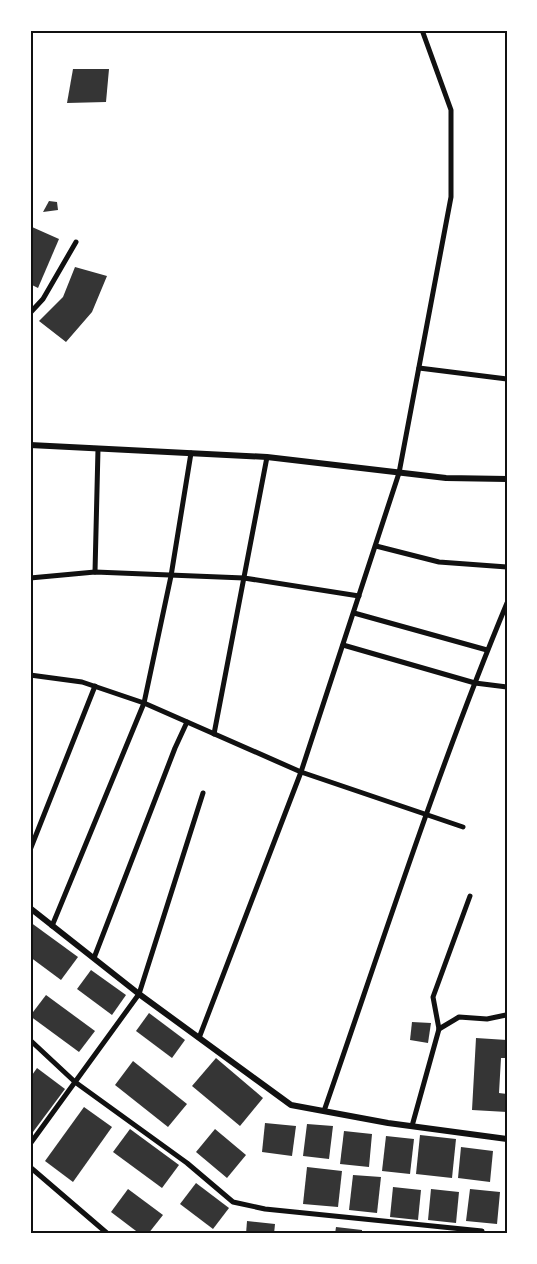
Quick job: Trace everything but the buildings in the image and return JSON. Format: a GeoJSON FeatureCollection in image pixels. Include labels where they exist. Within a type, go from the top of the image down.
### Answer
{"type":"FeatureCollection","features":[{"type":"Feature","properties":{"kind":"street"},"geometry":{"type":"LineString","coordinates":[[199,1038],[301,772],[399,472],[451,197],[451,110],[423,30]]}},
{"type":"Feature","properties":{"kind":"street"},"geometry":{"type":"LineString","coordinates":[[30,313],[43,299],[76,242]]}},
{"type":"Feature","properties":{"kind":"street"},"geometry":{"type":"LineString","coordinates":[[419,368],[507,379]]}},
{"type":"Feature","properties":{"kind":"street"},"geometry":{"type":"LineString","coordinates":[[30,445],[267,457],[446,478],[507,479]]}},
{"type":"Feature","properties":{"kind":"street"},"geometry":{"type":"LineString","coordinates":[[95,572],[98,448]]}},
{"type":"Feature","properties":{"kind":"street"},"geometry":{"type":"LineString","coordinates":[[52,926],[144,703],[171,576],[191,453]]}},
{"type":"Feature","properties":{"kind":"street"},"geometry":{"type":"LineString","coordinates":[[214,734],[267,457]]}},
{"type":"Feature","properties":{"kind":"street"},"geometry":{"type":"LineString","coordinates":[[376,546],[439,561],[507,567]]}},
{"type":"Feature","properties":{"kind":"street"},"geometry":{"type":"LineString","coordinates":[[30,578],[95,572],[244,578],[359,596]]}},
{"type":"Feature","properties":{"kind":"street"},"geometry":{"type":"LineString","coordinates":[[324,1111],[426,815],[487,650],[507,603]]}},
{"type":"Feature","properties":{"kind":"street"},"geometry":{"type":"LineString","coordinates":[[354,613],[487,650]]}},
{"type":"Feature","properties":{"kind":"street"},"geometry":{"type":"LineString","coordinates":[[343,645],[475,683],[507,687]]}},
{"type":"Feature","properties":{"kind":"street"},"geometry":{"type":"LineString","coordinates":[[30,675],[82,682],[144,703],[301,772],[463,827]]}},
{"type":"Feature","properties":{"kind":"street"},"geometry":{"type":"LineString","coordinates":[[30,850],[95,686]]}},
{"type":"Feature","properties":{"kind":"street"},"geometry":{"type":"LineString","coordinates":[[94,958],[187,722]]}},
{"type":"Feature","properties":{"kind":"street"},"geometry":{"type":"LineString","coordinates":[[30,1144],[139,994],[203,793]]}},
{"type":"Feature","properties":{"kind":"street"},"geometry":{"type":"LineString","coordinates":[[412,1126],[439,1029],[433,997],[470,896]]}},
{"type":"Feature","properties":{"kind":"street"},"geometry":{"type":"LineString","coordinates":[[30,908],[139,994],[291,1105],[412,1126],[507,1139]]}},
{"type":"Feature","properties":{"kind":"street"},"geometry":{"type":"LineString","coordinates":[[439,1029],[459,1017],[487,1019],[507,1014]]}},
{"type":"Feature","properties":{"kind":"street"},"geometry":{"type":"LineString","coordinates":[[30,1040],[75,1082],[187,1163],[233,1202],[265,1209],[482,1231]]}},
{"type":"Feature","properties":{"kind":"street"},"geometry":{"type":"LineString","coordinates":[[30,1167],[108,1234]]}}]}
